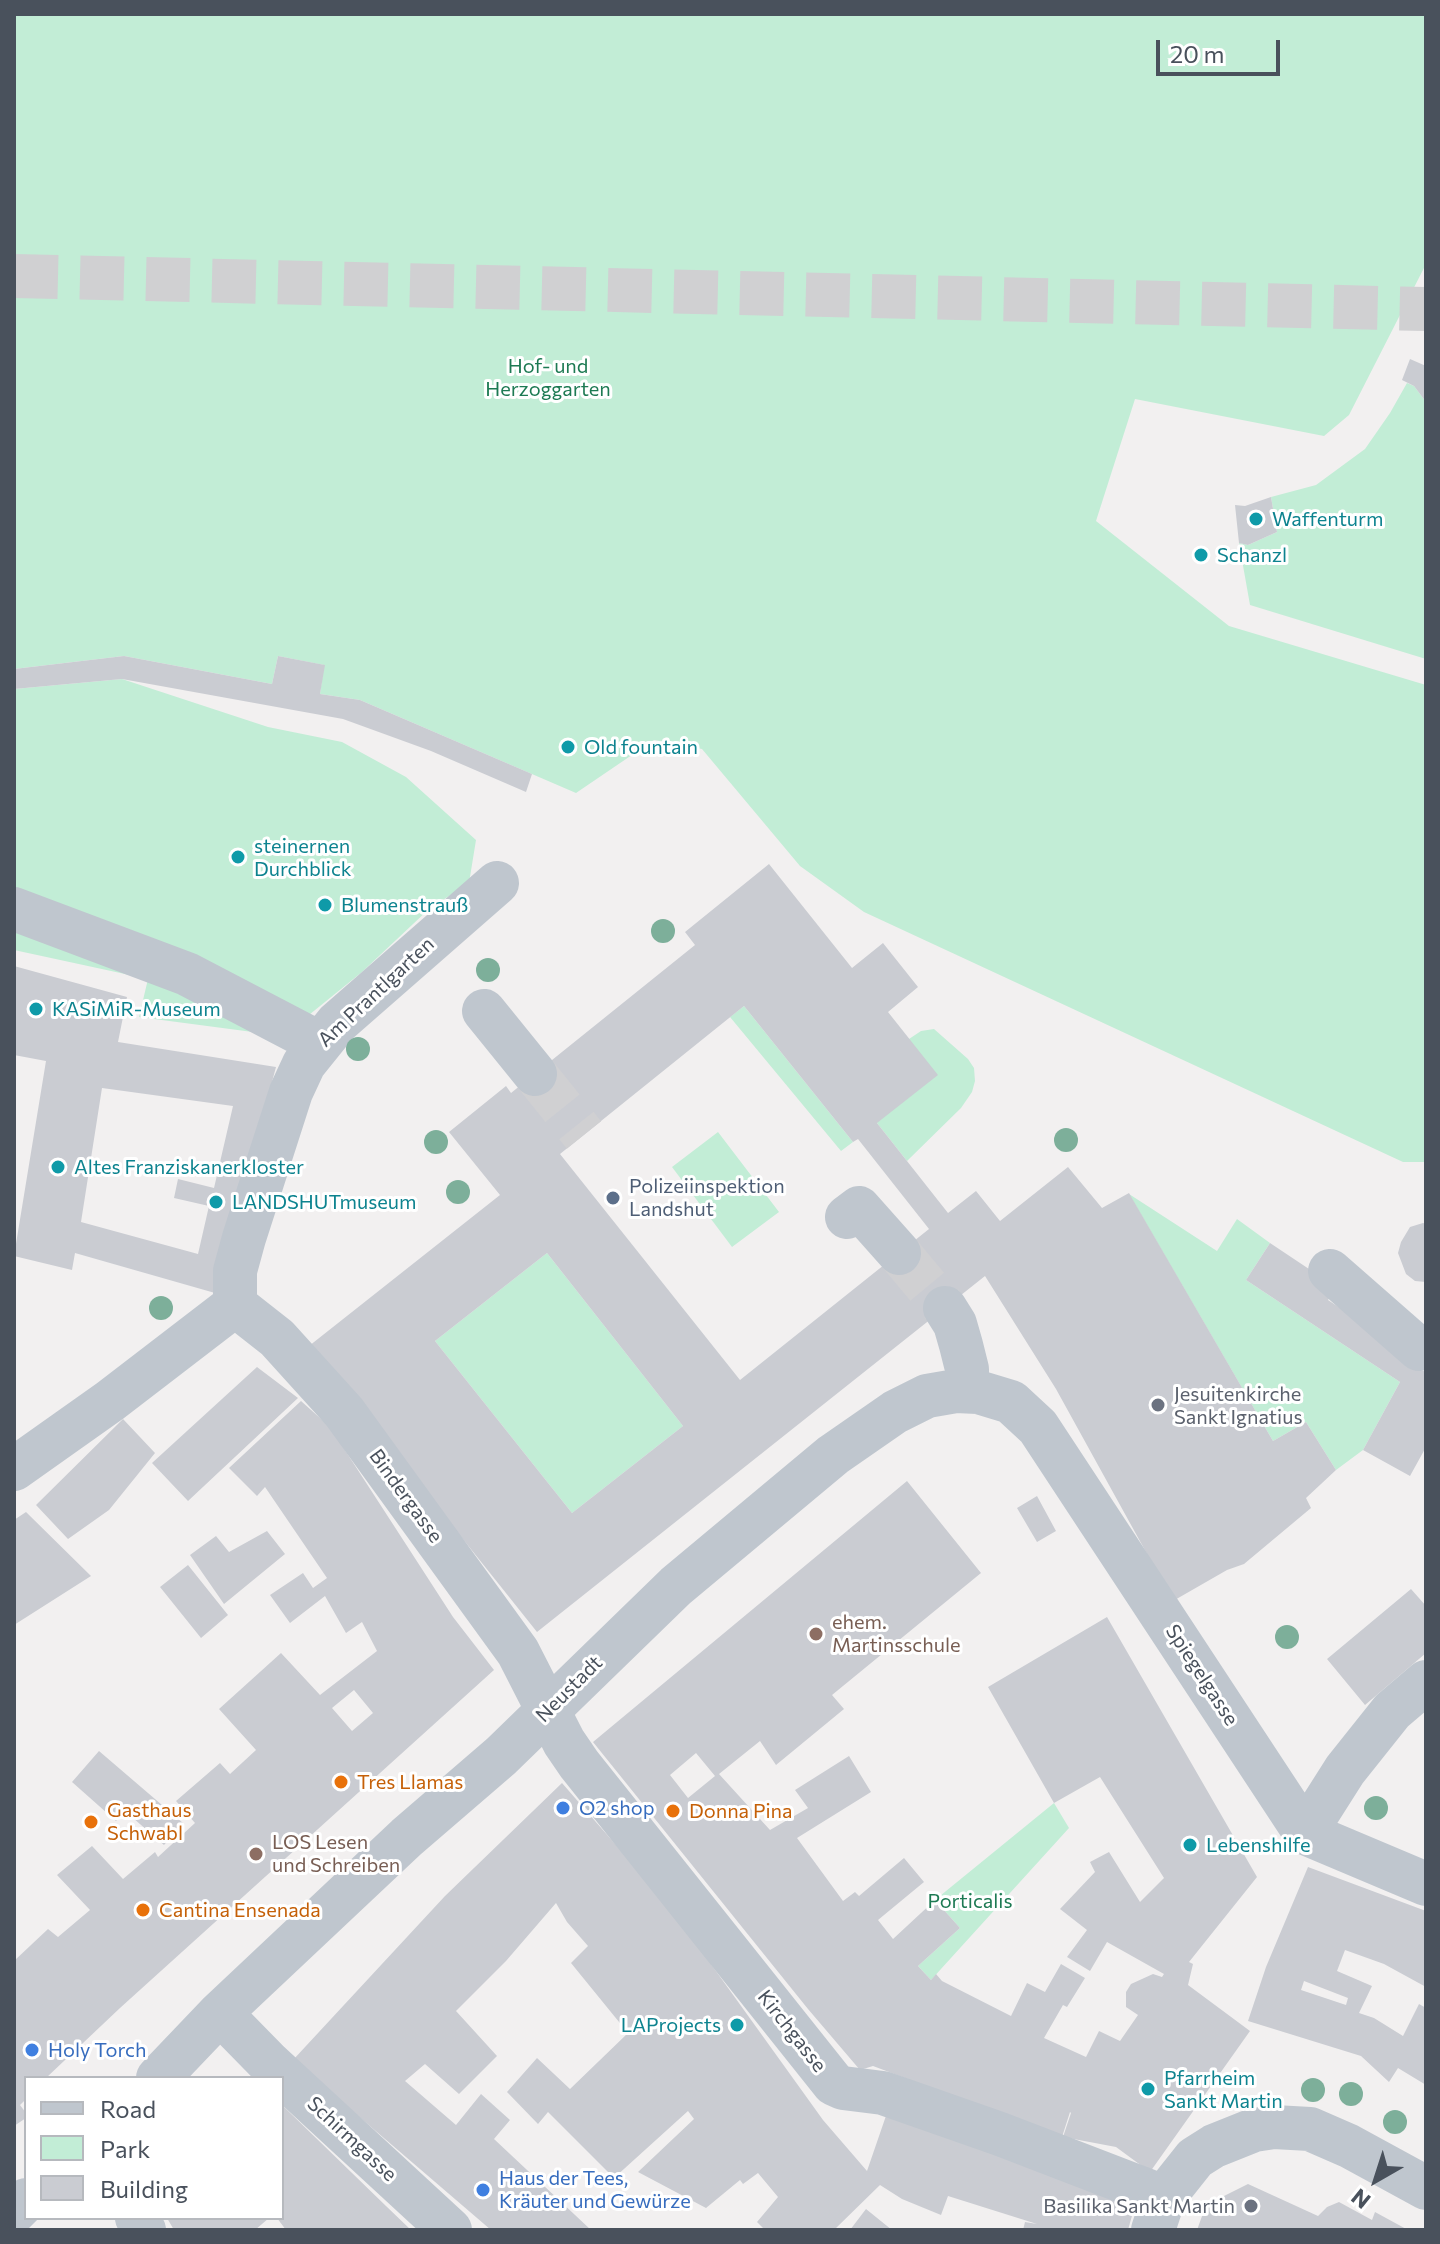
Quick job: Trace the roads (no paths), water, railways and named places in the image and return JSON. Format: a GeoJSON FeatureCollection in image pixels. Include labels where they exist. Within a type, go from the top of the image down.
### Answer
{"type":"FeatureCollection","features":[{"type":"Feature","properties":{"kind":"street","name":"Am Prantlgarten"},"geometry":{"type":"LineString","coordinates":[[235,1305],[238,1260],[286,1106],[304,1064],[337,1023],[497,883]]}},
{"type":"Feature","properties":{"kind":"street"},"geometry":{"type":"LineString","coordinates":[[14,909],[187,974],[319,1043]]}},
{"type":"Feature","properties":{"kind":"street"},"geometry":{"type":"LineString","coordinates":[[484,1011],[535,1074]]}},
{"type":"Feature","properties":{"kind":"street"},"geometry":{"type":"LineString","coordinates":[[847,1217],[859,1208],[899,1253]]}},
{"type":"Feature","properties":{"kind":"street"},"geometry":{"type":"LineString","coordinates":[[1330,1271],[1419,1349]]}},
{"type":"Feature","properties":{"kind":"street"},"geometry":{"type":"LineString","coordinates":[[14,1469],[235,1305]]}},
{"type":"Feature","properties":{"kind":"street","name":"Bindergasse"},"geometry":{"type":"LineString","coordinates":[[235,1305],[277,1338],[344,1412],[518,1652],[550,1710]]}},
{"type":"Feature","properties":{"kind":"street"},"geometry":{"type":"LineString","coordinates":[[945,1308],[955,1324],[961,1345],[967,1369],[967,1391]]}},
{"type":"Feature","properties":{"kind":"street","name":"Neustadt"},"geometry":{"type":"LineString","coordinates":[[160,2076],[220,2013],[407,1837],[501,1756],[676,1586],[833,1455],[895,1412],[927,1396],[967,1391],[997,1396],[1023,1412]]}},
{"type":"Feature","properties":{"kind":"street","name":"Spiegelgasse"},"geometry":{"type":"LineString","coordinates":[[1023,1412],[1038,1427],[1077,1484],[1305,1833]]}},
{"type":"Feature","properties":{"kind":"street"},"geometry":{"type":"LineString","coordinates":[[1426,1682],[1392,1711],[1363,1746],[1305,1833],[1426,1884]]}},
{"type":"Feature","properties":{"kind":"street","name":"Kirchgasse"},"geometry":{"type":"LineString","coordinates":[[550,1710],[564,1742],[579,1764],[834,2084],[883,2093],[1000,2134],[1159,2214]]}},
{"type":"Feature","properties":{"kind":"street","name":"Schirmgasse"},"geometry":{"type":"LineString","coordinates":[[220,2013],[283,2076]]}},
{"type":"Feature","properties":{"kind":"street","name":"Schirmgasse"},"geometry":{"type":"LineString","coordinates":[[284,2077],[450,2230]]}},
{"type":"Feature","properties":{"kind":"street"},"geometry":{"type":"LineString","coordinates":[[1159,2214],[1195,2158],[1214,2146],[1254,2130],[1274,2127],[1310,2129],[1349,2146],[1426,2188]]}},
{"type":"Feature","properties":{"kind":"tunnel"},"geometry":{"type":"LineString","coordinates":[[14,276],[1426,309]]}},
{"type":"Feature","properties":{"kind":"tunnel"},"geometry":{"type":"LineString","coordinates":[[535,1074],[584,1135]]}},
{"type":"Feature","properties":{"kind":"tunnel"},"geometry":{"type":"LineString","coordinates":[[899,1253],[945,1308]]}},
{"type":"Feature","properties":{"kind":"place","name":"Waffenturm"},"geometry":{"type":"Point","coordinates":[1256,519]}},
{"type":"Feature","properties":{"kind":"place","name":"Schanzl"},"geometry":{"type":"Point","coordinates":[1201,555]}},
{"type":"Feature","properties":{"kind":"place","name":"Old fountain"},"geometry":{"type":"Point","coordinates":[568,747]}},
{"type":"Feature","properties":{"kind":"place","name":"steinernen Durchblick"},"geometry":{"type":"Point","coordinates":[238,857]}},
{"type":"Feature","properties":{"kind":"place","name":"Blumenstrauß"},"geometry":{"type":"Point","coordinates":[325,905]}},
{"type":"Feature","properties":{"kind":"place","name":"KASiMiR-Museum"},"geometry":{"type":"Point","coordinates":[36,1009]}},
{"type":"Feature","properties":{"kind":"place","name":"Altes Franziskanerkloster"},"geometry":{"type":"Point","coordinates":[58,1167]}},
{"type":"Feature","properties":{"kind":"place","name":"Polizeiinspektion Landshut"},"geometry":{"type":"Point","coordinates":[613,1198]}},
{"type":"Feature","properties":{"kind":"place","name":"LANDSHUTmuseum"},"geometry":{"type":"Point","coordinates":[216,1202]}},
{"type":"Feature","properties":{"kind":"place","name":"Jesuitenkirche Sankt Ignatius"},"geometry":{"type":"Point","coordinates":[1158,1405]}},
{"type":"Feature","properties":{"kind":"place","name":"ehem. Martinsschule"},"geometry":{"type":"Point","coordinates":[816,1634]}},
{"type":"Feature","properties":{"kind":"place","name":"Tres Llamas"},"geometry":{"type":"Point","coordinates":[341,1782]}},
{"type":"Feature","properties":{"kind":"place","name":"O2 shop"},"geometry":{"type":"Point","coordinates":[563,1808]}},
{"type":"Feature","properties":{"kind":"place","name":"Donna Pina"},"geometry":{"type":"Point","coordinates":[673,1811]}},
{"type":"Feature","properties":{"kind":"place","name":"Gasthaus Schwabl"},"geometry":{"type":"Point","coordinates":[91,1822]}},
{"type":"Feature","properties":{"kind":"place","name":"Lebenshilfe"},"geometry":{"type":"Point","coordinates":[1190,1845]}},
{"type":"Feature","properties":{"kind":"place","name":"LOS Lesen und Schreiben"},"geometry":{"type":"Point","coordinates":[256,1854]}},
{"type":"Feature","properties":{"kind":"place","name":"Cantina Ensenada"},"geometry":{"type":"Point","coordinates":[143,1910]}},
{"type":"Feature","properties":{"kind":"place","name":"LAProjects"},"geometry":{"type":"Point","coordinates":[737,2025]}},
{"type":"Feature","properties":{"kind":"place","name":"Holy Torch"},"geometry":{"type":"Point","coordinates":[32,2050]}},
{"type":"Feature","properties":{"kind":"place","name":"Pfarrheim Sankt Martin"},"geometry":{"type":"Point","coordinates":[1148,2089]}},
{"type":"Feature","properties":{"kind":"place","name":"Haus der Tees, Kräuter und Gewürze"},"geometry":{"type":"Point","coordinates":[483,2190]}},
{"type":"Feature","properties":{"kind":"place","name":"Basilika Sankt Martin"},"geometry":{"type":"Point","coordinates":[1251,2206]}},
{"type":"Feature","properties":{"kind":"park label","name":"Hof- und Herzoggarten"},"geometry":{"type":"Point","coordinates":[548,378]}},
{"type":"Feature","properties":{"kind":"park label","name":"Porticalis"},"geometry":{"type":"Point","coordinates":[970,1901]}}]}
